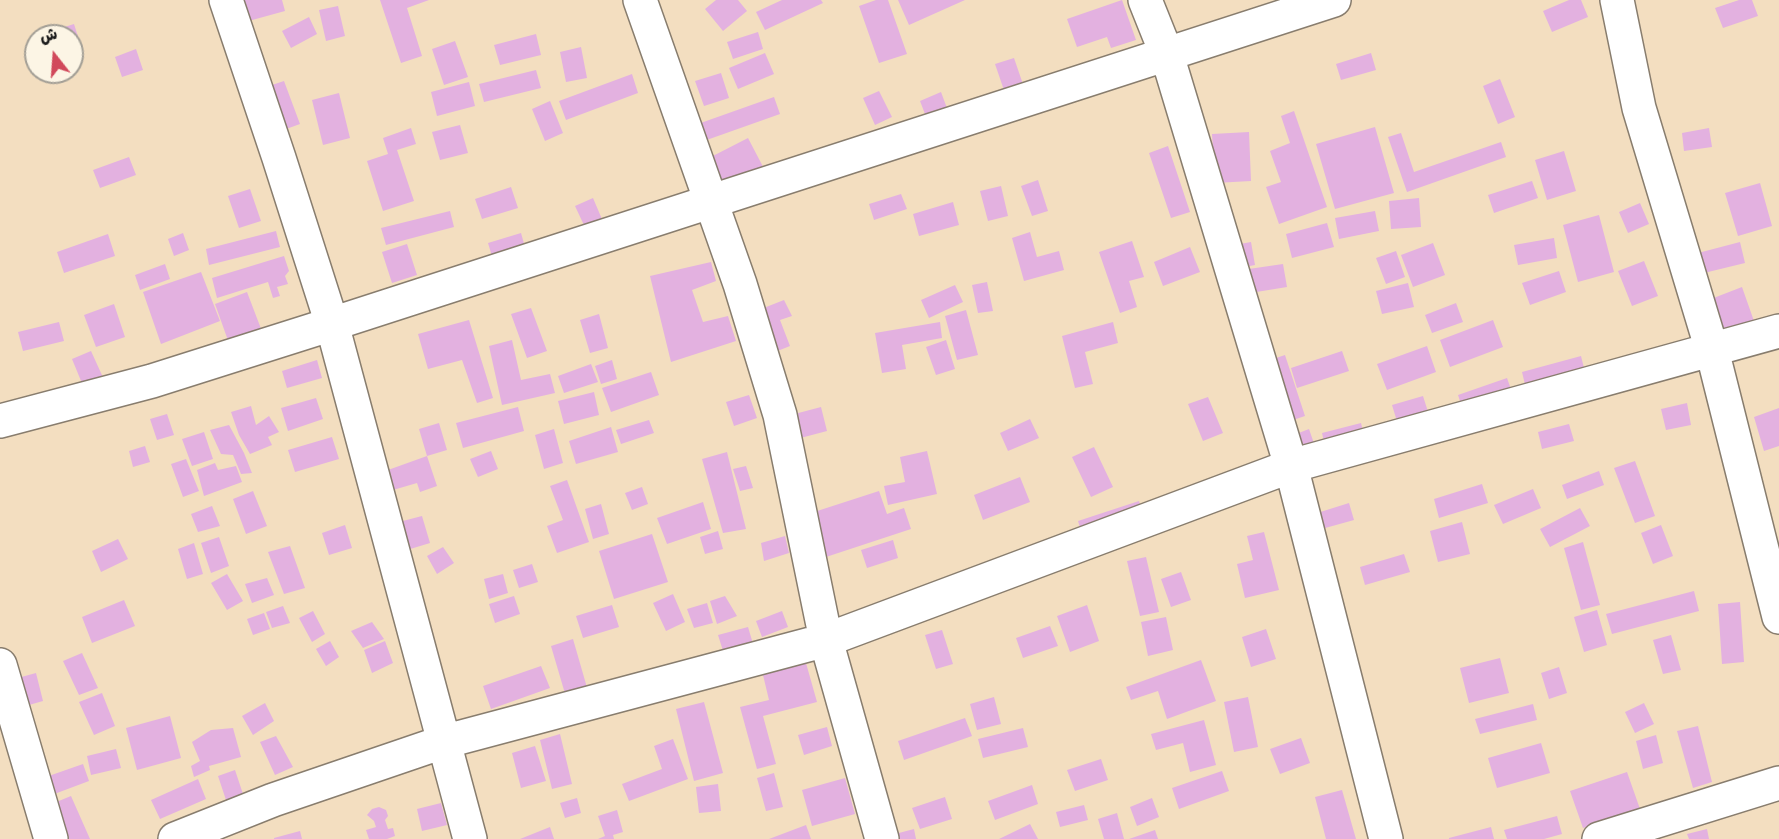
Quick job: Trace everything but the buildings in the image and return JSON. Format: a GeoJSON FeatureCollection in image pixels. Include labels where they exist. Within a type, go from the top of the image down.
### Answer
{"type":"FeatureCollection","features":[{"type":"Feature","properties":{"kind":"street"},"geometry":{"type":"LineString","coordinates":[[226,0],[332,324],[470,839]]}},
{"type":"Feature","properties":{"kind":"street"},"geometry":{"type":"LineString","coordinates":[[640,0],[740,285],[780,415],[826,640],[882,839]]}},
{"type":"Feature","properties":{"kind":"street"},"geometry":{"type":"LineString","coordinates":[[1144,0],[1167,56],[1291,466],[1386,839]]}},
{"type":"Feature","properties":{"kind":"street"},"geometry":{"type":"LineString","coordinates":[[0,421],[152,381],[1167,56],[1334,0]]}},
{"type":"Feature","properties":{"kind":"street"},"geometry":{"type":"LineString","coordinates":[[1617,0],[1639,108],[1712,350],[1779,617]]}},
{"type":"Feature","properties":{"kind":"street"},"geometry":{"type":"LineString","coordinates":[[174,839],[273,800],[443,742],[826,640],[1291,466],[1779,331]]}},
{"type":"Feature","properties":{"kind":"street"},"geometry":{"type":"LineString","coordinates":[[0,665],[51,839]]}},
{"type":"Feature","properties":{"kind":"street"},"geometry":{"type":"LineString","coordinates":[[1599,839],[1779,783]]}}]}
